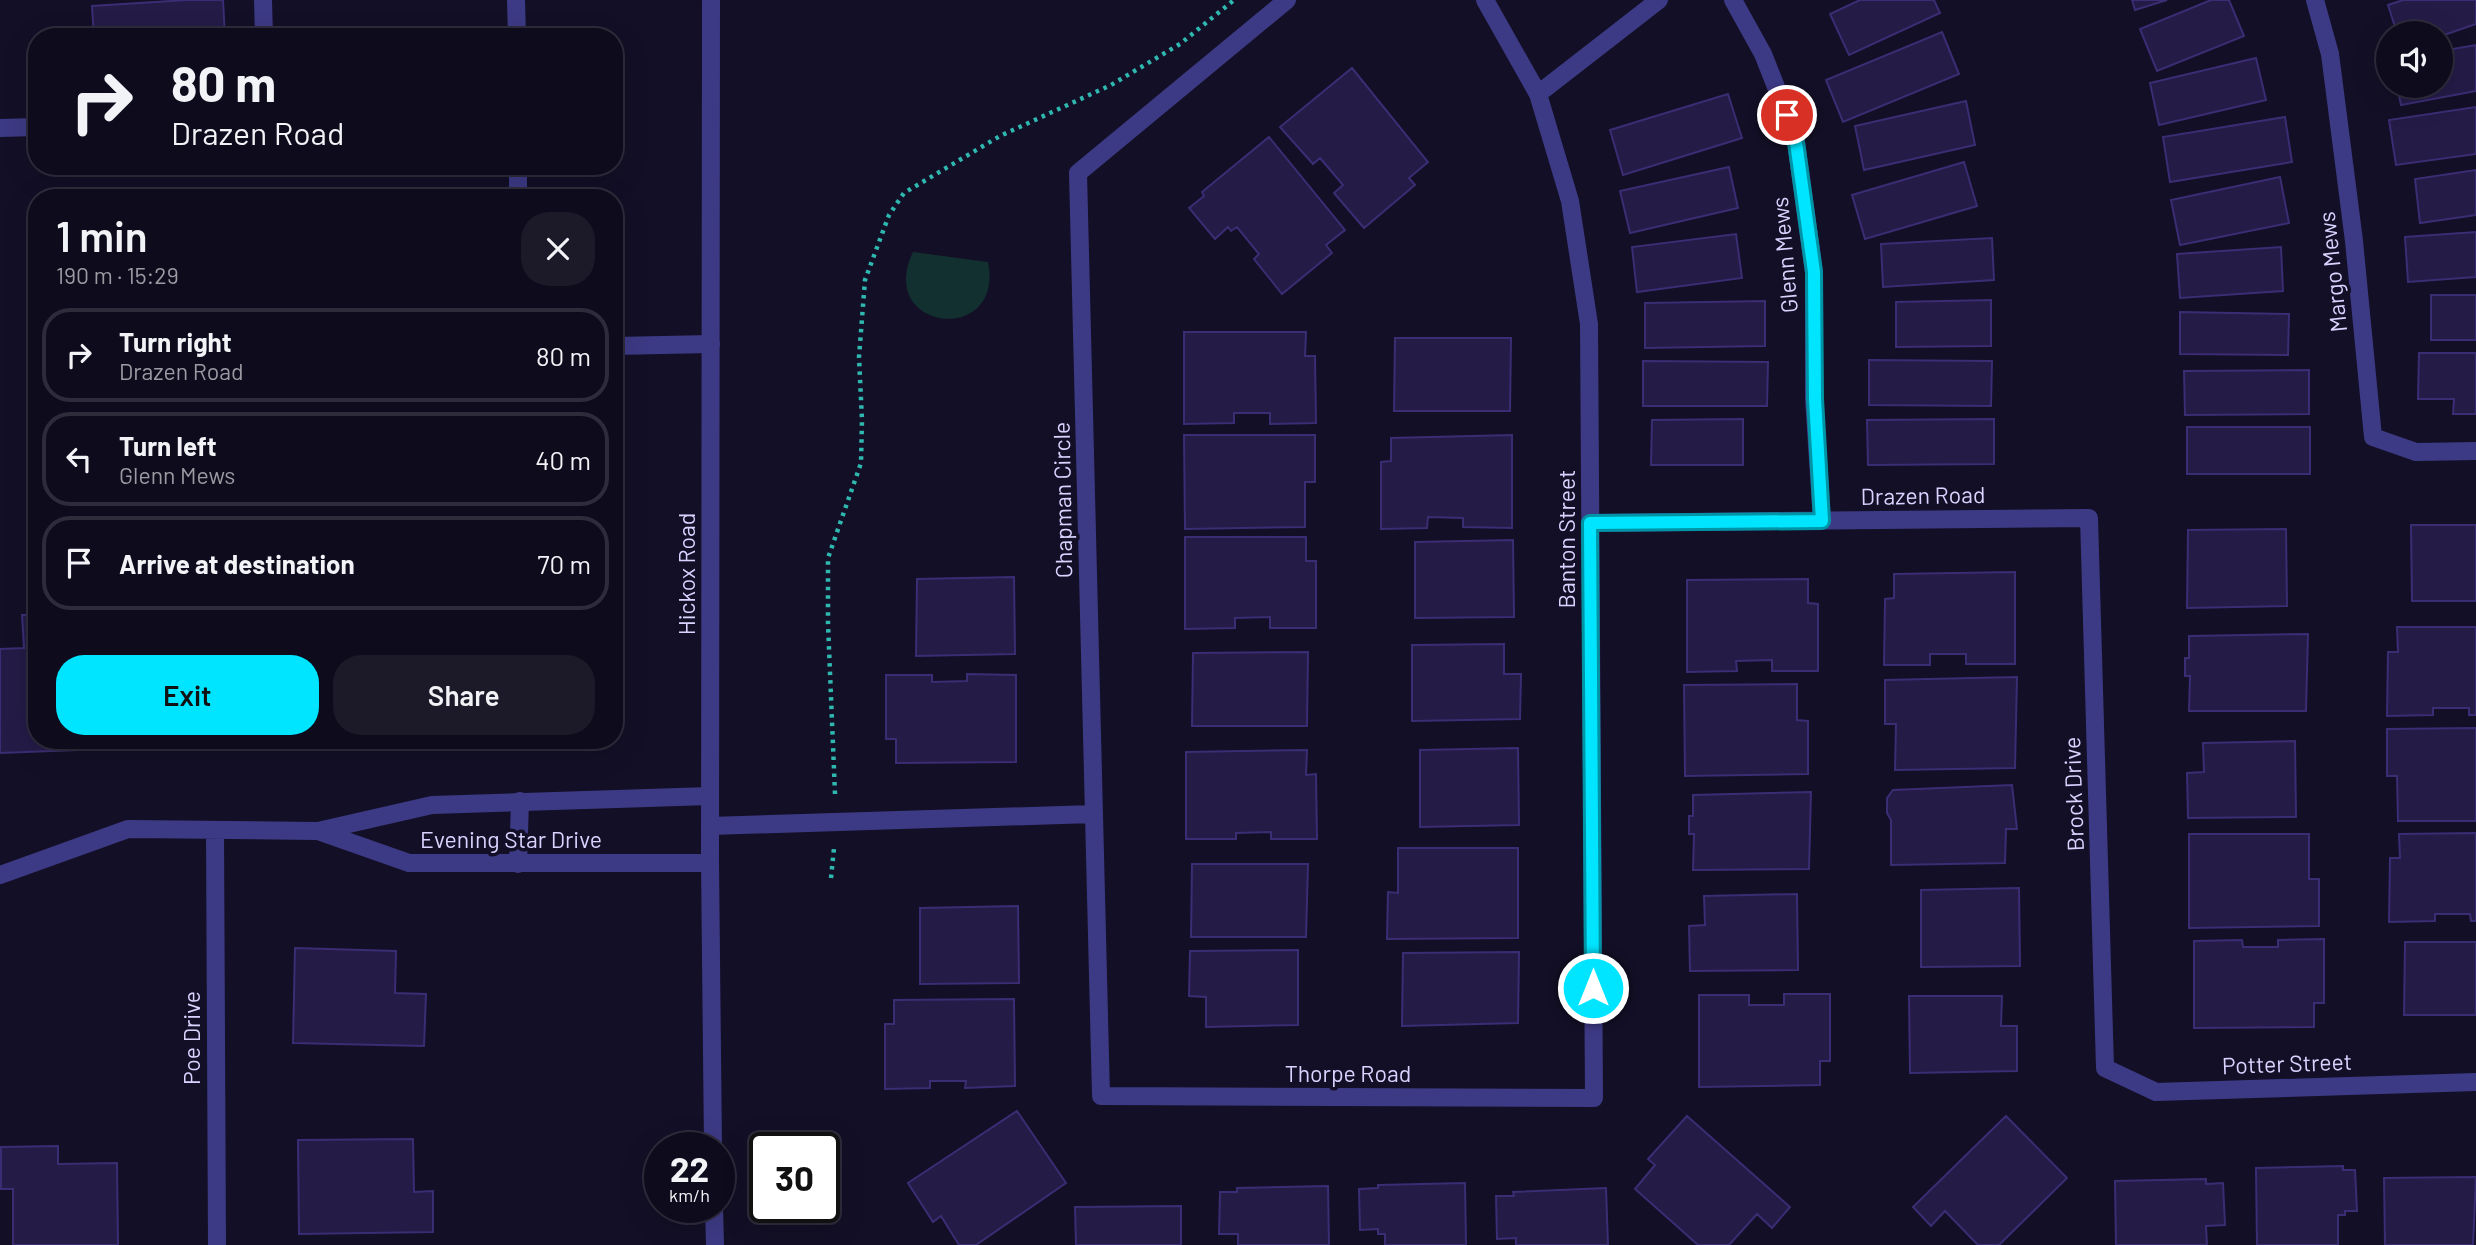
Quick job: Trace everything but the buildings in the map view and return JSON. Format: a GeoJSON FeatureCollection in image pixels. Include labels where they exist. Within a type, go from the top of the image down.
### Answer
{"type":"FeatureCollection","features":[{"type":"Feature","properties":{"kind":"street"},"geometry":{"type":"LineString","coordinates":[[263,0],[264,28]]}},
{"type":"Feature","properties":{"kind":"street"},"geometry":{"type":"LineString","coordinates":[[516,0],[517,28]]}},
{"type":"Feature","properties":{"kind":"street","name":"Hickox Road"},"geometry":{"type":"LineString","coordinates":[[711,0],[710,863],[713,1132]]}},
{"type":"Feature","properties":{"kind":"street","name":"Chapman Circle"},"geometry":{"type":"LineString","coordinates":[[1101,1096],[1078,173],[1287,0]]}},
{"type":"Feature","properties":{"kind":"street","name":"Banton Street"},"geometry":{"type":"LineString","coordinates":[[1485,0],[1538,94],[1570,201],[1589,324],[1594,1098]]}},
{"type":"Feature","properties":{"kind":"street"},"geometry":{"type":"LineString","coordinates":[[1538,94],[1659,0]]}},
{"type":"Feature","properties":{"kind":"street","name":"Glenn Mews"},"geometry":{"type":"LineString","coordinates":[[1733,0],[1763,54],[1795,135],[1814,272],[1815,399],[1822,521]]}},
{"type":"Feature","properties":{"kind":"street","name":"Margo Mews"},"geometry":{"type":"LineString","coordinates":[[2315,0],[2330,54],[2354,241],[2373,437],[2416,452],[2476,451]]}},
{"type":"Feature","properties":{"kind":"street"},"geometry":{"type":"LineString","coordinates":[[0,128],[28,127]]}},
{"type":"Feature","properties":{"kind":"street"},"geometry":{"type":"LineString","coordinates":[[623,346],[711,344]]}},
{"type":"Feature","properties":{"kind":"street","name":"Drazen Road"},"geometry":{"type":"LineString","coordinates":[[1590,523],[2089,518]]}},
{"type":"Feature","properties":{"kind":"street","name":"Brock Drive"},"geometry":{"type":"LineString","coordinates":[[2089,518],[2105,1068]]}},
{"type":"Feature","properties":{"kind":"street","name":"Evening Star Drive"},"geometry":{"type":"LineString","coordinates":[[0,875],[128,829],[318,831],[432,806],[710,796]]}},
{"type":"Feature","properties":{"kind":"street"},"geometry":{"type":"LineString","coordinates":[[518,864],[520,801]]}},
{"type":"Feature","properties":{"kind":"street"},"geometry":{"type":"LineString","coordinates":[[710,826],[1093,814]]}},
{"type":"Feature","properties":{"kind":"street","name":"Poe Drive"},"geometry":{"type":"LineString","coordinates":[[215,831],[216,1245]]}},
{"type":"Feature","properties":{"kind":"street","name":"Evening Star Drive"},"geometry":{"type":"LineString","coordinates":[[318,831],[409,863],[710,863]]}},
{"type":"Feature","properties":{"kind":"street","name":"Potter Street"},"geometry":{"type":"LineString","coordinates":[[2105,1068],[2157,1092],[2476,1082]]}},
{"type":"Feature","properties":{"kind":"street","name":"Thorpe Road"},"geometry":{"type":"LineString","coordinates":[[1101,1096],[1594,1098]]}},
{"type":"Feature","properties":{"kind":"street"},"geometry":{"type":"LineString","coordinates":[[714,1223],[715,1245]]}},
{"type":"Feature","properties":{"kind":"path"},"geometry":{"type":"LineString","coordinates":[[831,878],[836,822],[828,558],[861,463],[859,357],[865,280],[889,215],[904,193],[1000,136],[1111,85],[1180,44],[1234,0]]}},
{"type":"Feature","properties":{"kind":"green space"},"geometry":{"type":"Polygon","coordinates":[[[913,252],[988,262],[988,289],[978,307],[962,317],[943,318],[925,312],[911,299],[906,279],[913,252]]]}},
{"type":"Feature","properties":{"kind":"route"},"geometry":{"type":"LineString","coordinates":[[1593,988],[1590,523],[1822,521],[1815,399],[1814,272],[1795,135],[1787,115]]}}]}
